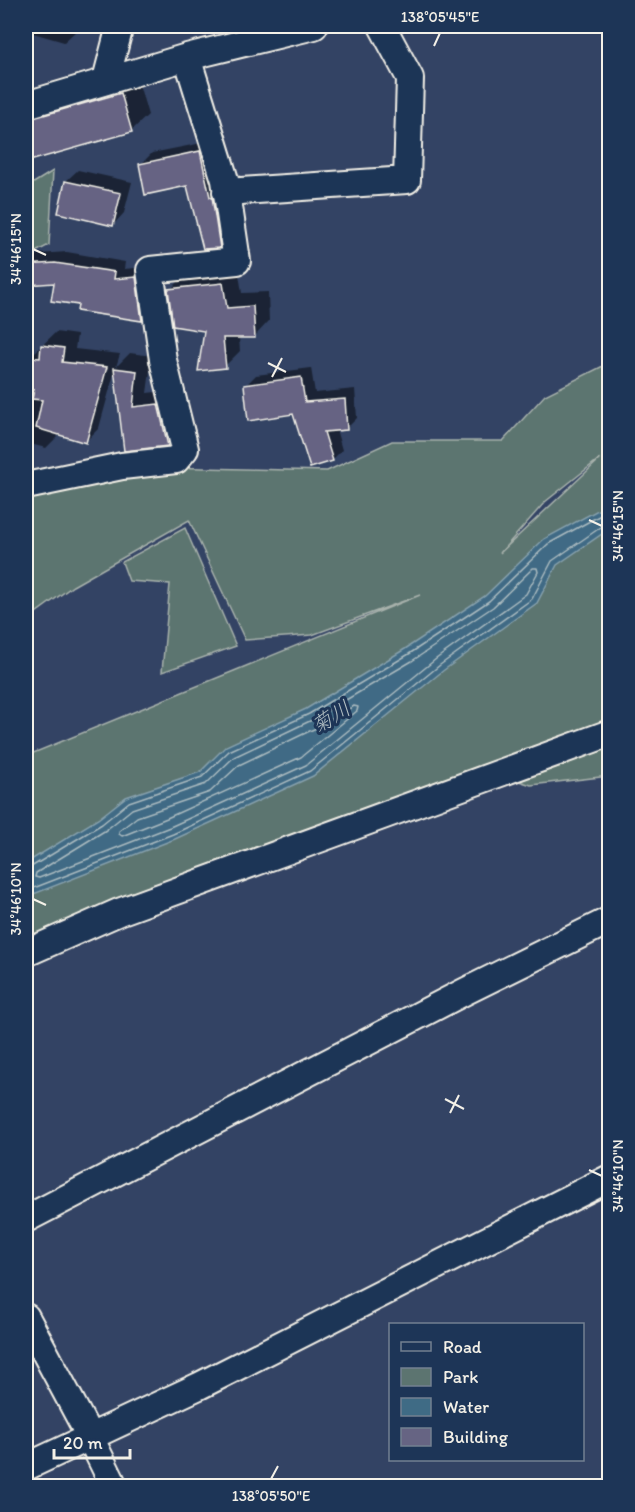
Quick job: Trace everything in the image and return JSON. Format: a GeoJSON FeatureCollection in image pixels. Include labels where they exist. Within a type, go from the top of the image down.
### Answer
{"type":"FeatureCollection","features":[{"type":"Feature","properties":{"kind":"street"},"geometry":{"type":"LineString","coordinates":[[106,80],[120,26]]}},
{"type":"Feature","properties":{"kind":"street"},"geometry":{"type":"LineString","coordinates":[[26,105],[187,57],[314,26]]}},
{"type":"Feature","properties":{"kind":"street"},"geometry":{"type":"LineString","coordinates":[[226,192],[407,180],[410,78],[382,26]]}},
{"type":"Feature","properties":{"kind":"street"},"geometry":{"type":"LineString","coordinates":[[26,486],[122,466],[176,460],[185,449],[163,360],[150,270],[237,261],[225,180],[187,57]]}},
{"type":"Feature","properties":{"kind":"street"},"geometry":{"type":"LineString","coordinates":[[26,953],[119,912],[609,733]]}},
{"type":"Feature","properties":{"kind":"street"},"geometry":{"type":"LineString","coordinates":[[26,1219],[464,992],[609,920]]}},
{"type":"Feature","properties":{"kind":"street"},"geometry":{"type":"LineString","coordinates":[[26,1467],[199,1386],[609,1178]]}},
{"type":"Feature","properties":{"kind":"street"},"geometry":{"type":"LineString","coordinates":[[26,1317],[114,1486]]}},
{"type":"Feature","properties":{"kind":"green space"},"geometry":{"type":"Polygon","coordinates":[[[53,171],[49,245],[26,257],[26,180],[32,184],[53,171]]]}},
{"type":"Feature","properties":{"kind":"green space"},"geometry":{"type":"Polygon","coordinates":[[[609,363],[609,776],[531,785],[519,781],[494,780],[26,949],[26,756],[420,595],[312,635],[245,640],[189,520],[73,586],[26,620],[26,487],[122,466],[327,471],[392,441],[503,441],[545,395],[609,363]],[[599,460],[545,502],[500,553],[599,460]]]}},
{"type":"Feature","properties":{"kind":"green space"},"geometry":{"type":"Polygon","coordinates":[[[185,528],[236,646],[162,672],[170,584],[129,581],[122,562],[185,528]]]}},
{"type":"Feature","properties":{"kind":"water","name":"菊川"},"geometry":{"type":"Polygon","coordinates":[[[609,504],[609,529],[557,565],[537,603],[444,670],[313,776],[175,839],[26,897],[26,863],[98,819],[126,797],[200,772],[226,746],[306,709],[405,649],[485,596],[544,539],[609,504]]]}},
{"type":"Feature","properties":{"kind":"building"},"geometry":{"type":"Polygon","coordinates":[[[121,93],[132,132],[26,162],[26,120],[121,93]]]}},
{"type":"Feature","properties":{"kind":"building"},"geometry":{"type":"Polygon","coordinates":[[[200,151],[210,197],[212,197],[220,248],[203,249],[187,186],[145,195],[139,164],[200,151]]]}},
{"type":"Feature","properties":{"kind":"building"},"geometry":{"type":"Polygon","coordinates":[[[65,181],[121,193],[113,226],[58,213],[65,181]]]}},
{"type":"Feature","properties":{"kind":"building"},"geometry":{"type":"Polygon","coordinates":[[[55,263],[115,272],[114,279],[136,277],[142,321],[77,311],[78,305],[51,301],[54,283],[27,285],[26,265],[55,263]]]}},
{"type":"Feature","properties":{"kind":"building"},"geometry":{"type":"Polygon","coordinates":[[[223,283],[227,308],[253,306],[255,338],[223,338],[226,368],[198,371],[204,331],[173,326],[168,289],[223,283]]]}},
{"type":"Feature","properties":{"kind":"building"},"geometry":{"type":"Polygon","coordinates":[[[41,345],[64,348],[62,362],[107,367],[86,443],[36,428],[42,400],[32,399],[34,390],[26,389],[26,380],[28,357],[40,358],[41,345]]]}},
{"type":"Feature","properties":{"kind":"building"},"geometry":{"type":"Polygon","coordinates":[[[114,368],[137,371],[133,407],[158,404],[168,446],[124,451],[114,368]]]}},
{"type":"Feature","properties":{"kind":"building"},"geometry":{"type":"Polygon","coordinates":[[[301,377],[305,402],[345,399],[347,430],[324,432],[333,461],[310,468],[293,414],[248,421],[244,385],[301,377]]]}}]}
